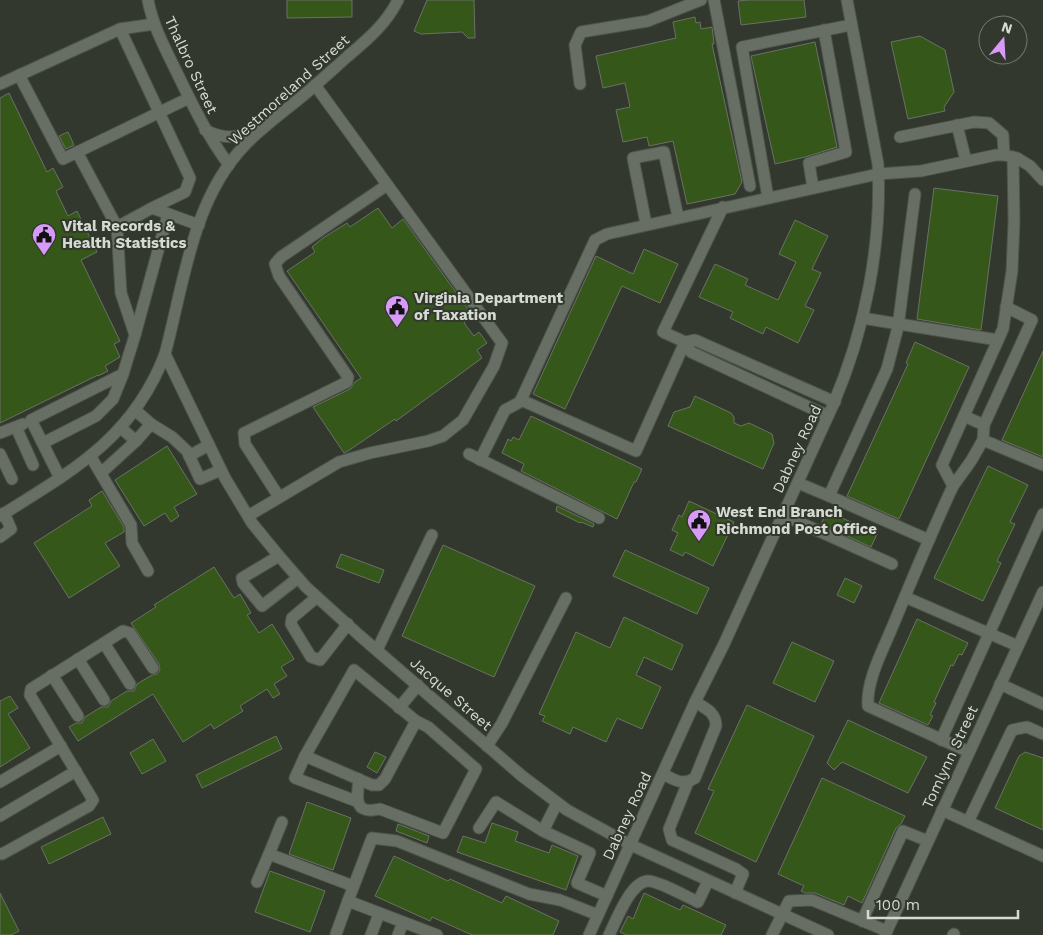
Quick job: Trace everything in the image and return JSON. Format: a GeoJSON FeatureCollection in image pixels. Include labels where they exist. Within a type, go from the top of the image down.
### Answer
{"type":"FeatureCollection","features":[{"type":"Feature","properties":{"kind":"street","name":"Thalbro Street"},"geometry":{"type":"LineString","coordinates":[[148,0],[154,24],[189,98],[205,130],[229,165]]}},
{"type":"Feature","properties":{"kind":"street","name":"Westmoreland Street"},"geometry":{"type":"LineString","coordinates":[[2,515],[60,478],[90,456],[121,428],[135,410],[156,377],[165,354],[198,225],[212,192],[229,165],[245,145],[369,38],[388,18],[398,0]]}},
{"type":"Feature","properties":{"kind":"street"},"geometry":{"type":"LineString","coordinates":[[580,84],[575,46],[581,32],[648,20],[701,0]]}},
{"type":"Feature","properties":{"kind":"street"},"geometry":{"type":"LineString","coordinates":[[714,0],[750,186]]}},
{"type":"Feature","properties":{"kind":"street","name":"Dabney Road"},"geometry":{"type":"LineString","coordinates":[[591,931],[835,402],[853,354],[869,288],[877,226],[878,174],[847,0]]}},
{"type":"Feature","properties":{"kind":"street"},"geometry":{"type":"LineString","coordinates":[[0,84],[120,29],[154,24]]}},
{"type":"Feature","properties":{"kind":"street"},"geometry":{"type":"LineString","coordinates":[[768,198],[742,47],[851,25]]}},
{"type":"Feature","properties":{"kind":"street"},"geometry":{"type":"LineString","coordinates":[[117,227],[185,192],[190,178],[120,29]]}},
{"type":"Feature","properties":{"kind":"street"},"geometry":{"type":"LineString","coordinates":[[813,188],[809,163],[846,152],[824,30]]}},
{"type":"Feature","properties":{"kind":"street"},"geometry":{"type":"LineString","coordinates":[[19,75],[62,159],[189,98]]}},
{"type":"Feature","properties":{"kind":"street"},"geometry":{"type":"LineString","coordinates":[[248,516],[339,462],[442,436],[463,420],[494,366],[502,344],[315,85]]}},
{"type":"Feature","properties":{"kind":"street"},"geometry":{"type":"LineString","coordinates":[[900,137],[974,122],[989,123],[1003,135],[1008,156],[1014,221],[1012,271],[1003,329],[942,465],[954,486]]}},
{"type":"Feature","properties":{"kind":"street"},"geometry":{"type":"LineString","coordinates":[[205,130],[217,136],[236,137],[266,126]]}},
{"type":"Feature","properties":{"kind":"street"},"geometry":{"type":"LineString","coordinates":[[957,126],[966,161]]}},
{"type":"Feature","properties":{"kind":"street"},"geometry":{"type":"LineString","coordinates":[[77,152],[117,227],[121,293],[135,335]]}},
{"type":"Feature","properties":{"kind":"street"},"geometry":{"type":"LineString","coordinates":[[646,224],[632,158],[664,152],[678,217]]}},
{"type":"Feature","properties":{"kind":"street"},"geometry":{"type":"LineString","coordinates":[[480,460],[505,410],[521,400],[595,240],[607,234],[878,174],[921,171],[966,161],[1008,156],[1030,166],[1043,180]]}},
{"type":"Feature","properties":{"kind":"street"},"geometry":{"type":"LineString","coordinates":[[279,497],[245,444],[244,433],[347,382],[348,377],[279,276],[274,264],[281,257],[387,185]]}},
{"type":"Feature","properties":{"kind":"street"},"geometry":{"type":"LineString","coordinates":[[829,496],[888,370],[899,325],[916,194]]}},
{"type":"Feature","properties":{"kind":"street"},"geometry":{"type":"LineString","coordinates":[[723,207],[664,332],[685,342],[691,352],[828,416]]}},
{"type":"Feature","properties":{"kind":"street"},"geometry":{"type":"LineString","coordinates":[[152,208],[198,225]]}},
{"type":"Feature","properties":{"kind":"street"},"geometry":{"type":"LineString","coordinates":[[43,442],[96,416],[112,399],[123,374],[135,335],[168,214]]}},
{"type":"Feature","properties":{"kind":"street"},"geometry":{"type":"LineString","coordinates":[[969,752],[868,706],[867,693],[928,540],[954,486],[983,440],[984,425],[1032,320],[1006,307]]}},
{"type":"Feature","properties":{"kind":"street"},"geometry":{"type":"LineString","coordinates":[[862,318],[998,340]]}},
{"type":"Feature","properties":{"kind":"street"},"geometry":{"type":"LineString","coordinates":[[685,342],[695,340],[835,402]]}},
{"type":"Feature","properties":{"kind":"street"},"geometry":{"type":"LineString","coordinates":[[521,400],[636,451],[685,342]]}},
{"type":"Feature","properties":{"kind":"street","name":"Jacque Street"},"geometry":{"type":"LineString","coordinates":[[165,354],[221,470],[248,516],[298,578],[377,650],[522,776],[557,803],[585,821],[631,845],[828,935]]}},
{"type":"Feature","properties":{"kind":"street"},"geometry":{"type":"LineString","coordinates":[[0,433],[31,420],[123,374]]}},
{"type":"Feature","properties":{"kind":"street"},"geometry":{"type":"LineString","coordinates":[[135,410],[151,424],[172,437],[187,451],[200,479],[221,470]]}},
{"type":"Feature","properties":{"kind":"street"},"geometry":{"type":"LineString","coordinates":[[964,416],[984,425]]}},
{"type":"Feature","properties":{"kind":"street"},"geometry":{"type":"LineString","coordinates":[[31,420],[60,478]]}},
{"type":"Feature","properties":{"kind":"street"},"geometry":{"type":"LineString","coordinates":[[101,473],[136,441],[151,424]]}},
{"type":"Feature","properties":{"kind":"street"},"geometry":{"type":"LineString","coordinates":[[16,427],[33,465]]}},
{"type":"Feature","properties":{"kind":"street"},"geometry":{"type":"LineString","coordinates":[[121,428],[136,441]]}},
{"type":"Feature","properties":{"kind":"street"},"geometry":{"type":"LineString","coordinates":[[983,440],[1043,465]]}},
{"type":"Feature","properties":{"kind":"street"},"geometry":{"type":"LineString","coordinates":[[189,456],[209,445]]}},
{"type":"Feature","properties":{"kind":"street"},"geometry":{"type":"LineString","coordinates":[[0,454],[12,479]]}},
{"type":"Feature","properties":{"kind":"street"},"geometry":{"type":"LineString","coordinates":[[469,454],[598,518]]}},
{"type":"Feature","properties":{"kind":"street"},"geometry":{"type":"LineString","coordinates":[[90,456],[131,525],[132,543],[148,572]]}},
{"type":"Feature","properties":{"kind":"street"},"geometry":{"type":"LineString","coordinates":[[798,483],[928,540]]}},
{"type":"Feature","properties":{"kind":"street"},"geometry":{"type":"LineString","coordinates":[[941,740],[1043,514]]}},
{"type":"Feature","properties":{"kind":"street"},"geometry":{"type":"LineString","coordinates":[[0,537],[11,529],[2,515]]}},
{"type":"Feature","properties":{"kind":"street"},"geometry":{"type":"LineString","coordinates":[[783,515],[892,564]]}},
{"type":"Feature","properties":{"kind":"street"},"geometry":{"type":"LineString","coordinates":[[377,650],[432,534]]}},
{"type":"Feature","properties":{"kind":"street"},"geometry":{"type":"LineString","coordinates":[[279,556],[242,578],[243,582],[262,606],[298,578]]}},
{"type":"Feature","properties":{"kind":"street","name":"Tomlynn Street"},"geometry":{"type":"LineString","coordinates":[[886,933],[1043,593]]}},
{"type":"Feature","properties":{"kind":"street"},"geometry":{"type":"LineString","coordinates":[[318,597],[292,618],[291,624],[311,657],[320,660],[348,624]]}},
{"type":"Feature","properties":{"kind":"street"},"geometry":{"type":"LineString","coordinates":[[905,597],[1018,646]]}},
{"type":"Feature","properties":{"kind":"street"},"geometry":{"type":"LineString","coordinates":[[487,746],[502,723],[566,598]]}},
{"type":"Feature","properties":{"kind":"street"},"geometry":{"type":"LineString","coordinates":[[0,854],[89,806],[93,800],[30,695],[31,689],[123,631],[130,634],[153,668]]}},
{"type":"Feature","properties":{"kind":"street"},"geometry":{"type":"LineString","coordinates":[[104,643],[130,684]]}},
{"type":"Feature","properties":{"kind":"street"},"geometry":{"type":"LineString","coordinates":[[78,659],[104,700]]}},
{"type":"Feature","properties":{"kind":"street"},"geometry":{"type":"LineString","coordinates":[[354,670],[416,721],[434,732],[476,769],[443,833],[380,809],[372,811],[359,806],[356,801],[295,778],[305,756],[354,670]]}},
{"type":"Feature","properties":{"kind":"street"},"geometry":{"type":"LineString","coordinates":[[52,675],[78,716]]}},
{"type":"Feature","properties":{"kind":"street"},"geometry":{"type":"LineString","coordinates":[[1000,684],[1043,704]]}},
{"type":"Feature","properties":{"kind":"street"},"geometry":{"type":"LineString","coordinates":[[399,708],[418,685]]}},
{"type":"Feature","properties":{"kind":"street"},"geometry":{"type":"LineString","coordinates":[[663,774],[679,781],[688,782],[695,778],[716,726],[716,719],[711,711],[695,702]]}},
{"type":"Feature","properties":{"kind":"street"},"geometry":{"type":"LineString","coordinates":[[305,756],[372,785],[379,785],[385,779],[416,721]]}},
{"type":"Feature","properties":{"kind":"street"},"geometry":{"type":"LineString","coordinates":[[968,822],[1012,730],[1027,727],[1043,734]]}},
{"type":"Feature","properties":{"kind":"street"},"geometry":{"type":"LineString","coordinates":[[0,782],[61,746]]}},
{"type":"Feature","properties":{"kind":"street"},"geometry":{"type":"LineString","coordinates":[[0,816],[76,772]]}},
{"type":"Feature","properties":{"kind":"street"},"geometry":{"type":"LineString","coordinates":[[356,801],[359,779]]}},
{"type":"Feature","properties":{"kind":"street"},"geometry":{"type":"LineString","coordinates":[[688,782],[668,829],[672,840],[743,874],[735,893]]}},
{"type":"Feature","properties":{"kind":"street"},"geometry":{"type":"LineString","coordinates":[[480,828],[496,802],[543,831],[590,853],[577,883],[607,896]]}},
{"type":"Feature","properties":{"kind":"street"},"geometry":{"type":"LineString","coordinates":[[543,831],[557,803]]}},
{"type":"Feature","properties":{"kind":"street"},"geometry":{"type":"LineString","coordinates":[[942,810],[1043,856]]}},
{"type":"Feature","properties":{"kind":"street"},"geometry":{"type":"LineString","coordinates":[[257,882],[282,822]]}},
{"type":"Feature","properties":{"kind":"street"},"geometry":{"type":"LineString","coordinates":[[862,920],[903,831],[928,841]]}},
{"type":"Feature","properties":{"kind":"street"},"geometry":{"type":"LineString","coordinates":[[336,934],[372,838],[397,840],[530,894],[560,900],[598,916]]}},
{"type":"Feature","properties":{"kind":"street"},"geometry":{"type":"LineString","coordinates":[[268,854],[353,886]]}},
{"type":"Feature","properties":{"kind":"street"},"geometry":{"type":"LineString","coordinates":[[591,931],[609,935],[630,894],[639,884],[647,881],[698,902],[708,881]]}},
{"type":"Feature","properties":{"kind":"street"},"geometry":{"type":"LineString","coordinates":[[772,935],[789,901],[812,900],[862,920],[886,933]]}},
{"type":"Feature","properties":{"kind":"street"},"geometry":{"type":"LineString","coordinates":[[348,901],[431,934]]}},
{"type":"Feature","properties":{"kind":"street"},"geometry":{"type":"LineString","coordinates":[[371,935],[379,914]]}},
{"type":"Feature","properties":{"kind":"street"},"geometry":{"type":"LineString","coordinates":[[398,935],[403,923]]}},
{"type":"Feature","properties":{"kind":"building"},"geometry":{"type":"Polygon","coordinates":[[[287,0],[352,0],[352,17],[287,18],[287,0]]]}},
{"type":"Feature","properties":{"kind":"building"},"geometry":{"type":"Polygon","coordinates":[[[427,0],[474,0],[475,38],[468,38],[462,32],[421,34],[414,31],[427,0]]]}},
{"type":"Feature","properties":{"kind":"building"},"geometry":{"type":"Polygon","coordinates":[[[804,0],[806,17],[741,25],[738,1],[804,0]]]}},
{"type":"Feature","properties":{"kind":"building"},"geometry":{"type":"Polygon","coordinates":[[[695,17],[696,23],[700,22],[701,29],[712,27],[714,44],[712,44],[742,182],[735,194],[687,204],[673,141],[649,146],[647,137],[623,142],[616,110],[630,107],[625,83],[603,88],[596,56],[676,38],[673,22],[695,17]]]}},
{"type":"Feature","properties":{"kind":"building"},"geometry":{"type":"Polygon","coordinates":[[[920,36],[945,50],[954,92],[944,107],[945,111],[908,119],[891,42],[920,36]]]}},
{"type":"Feature","properties":{"kind":"building"},"geometry":{"type":"Polygon","coordinates":[[[815,42],[837,147],[775,164],[751,56],[815,42]]]}},
{"type":"Feature","properties":{"kind":"building","name":"Vital Records & Health Statistics"},"geometry":{"type":"Polygon","coordinates":[[[9,93],[47,172],[53,168],[63,187],[56,191],[68,216],[77,211],[97,252],[81,260],[120,341],[114,344],[120,357],[105,366],[108,371],[0,423],[0,98],[9,93]]]}},
{"type":"Feature","properties":{"kind":"building"},"geometry":{"type":"Polygon","coordinates":[[[68,132],[74,145],[66,149],[59,136],[68,132]]]}},
{"type":"Feature","properties":{"kind":"building"},"geometry":{"type":"Polygon","coordinates":[[[934,188],[998,196],[981,330],[917,319],[934,188]]]}},
{"type":"Feature","properties":{"kind":"building","name":"Virginia Department of Taxation"},"geometry":{"type":"Polygon","coordinates":[[[378,208],[392,228],[403,219],[473,316],[464,323],[474,336],[479,332],[487,343],[477,350],[482,358],[396,421],[395,419],[344,453],[313,407],[350,389],[361,378],[287,271],[315,252],[312,247],[323,238],[347,223],[350,227],[378,208]]]}},
{"type":"Feature","properties":{"kind":"building"},"geometry":{"type":"Polygon","coordinates":[[[795,220],[828,236],[812,269],[821,273],[805,306],[814,310],[798,343],[766,327],[763,334],[730,318],[733,312],[699,297],[715,264],[748,279],[745,285],[778,300],[796,262],[779,254],[795,220]]]}},
{"type":"Feature","properties":{"kind":"building"},"geometry":{"type":"Polygon","coordinates":[[[644,249],[678,264],[660,303],[622,286],[565,409],[533,394],[596,256],[633,274],[644,249]]]}},
{"type":"Feature","properties":{"kind":"building"},"geometry":{"type":"Polygon","coordinates":[[[915,342],[969,367],[899,519],[847,496],[908,364],[906,363],[915,342]]]}},
{"type":"Feature","properties":{"kind":"building"},"geometry":{"type":"Polygon","coordinates":[[[1043,351],[1043,457],[1002,440],[1043,351]]]}},
{"type":"Feature","properties":{"kind":"building"},"geometry":{"type":"Polygon","coordinates":[[[695,396],[731,413],[734,417],[734,423],[741,426],[749,423],[772,434],[774,443],[763,469],[668,426],[674,412],[690,407],[695,396]]]}},
{"type":"Feature","properties":{"kind":"building"},"geometry":{"type":"Polygon","coordinates":[[[531,416],[642,469],[617,519],[521,471],[524,464],[502,453],[508,439],[511,441],[513,437],[519,440],[531,416]]]}},
{"type":"Feature","properties":{"kind":"building"},"geometry":{"type":"Polygon","coordinates":[[[167,446],[197,494],[174,507],[179,516],[171,522],[165,513],[144,526],[115,480],[167,446]]]}},
{"type":"Feature","properties":{"kind":"building"},"geometry":{"type":"Polygon","coordinates":[[[988,466],[1028,485],[1010,522],[1015,524],[997,561],[1001,563],[983,601],[934,578],[988,466]]]}},
{"type":"Feature","properties":{"kind":"building"},"geometry":{"type":"Polygon","coordinates":[[[102,491],[124,527],[124,532],[105,543],[120,566],[69,598],[34,543],[92,506],[89,500],[102,491]]]}},
{"type":"Feature","properties":{"kind":"building","name":"West End Branch Richmond Post Office"},"geometry":{"type":"Polygon","coordinates":[[[689,501],[734,522],[713,566],[685,552],[683,556],[670,550],[678,533],[672,530],[679,515],[682,517],[689,501]]]}},
{"type":"Feature","properties":{"kind":"building"},"geometry":{"type":"Polygon","coordinates":[[[557,506],[594,524],[593,527],[556,511],[557,506]]]}},
{"type":"Feature","properties":{"kind":"building"},"geometry":{"type":"Polygon","coordinates":[[[827,511],[877,534],[871,547],[821,524],[827,511]]]}},
{"type":"Feature","properties":{"kind":"building"},"geometry":{"type":"Polygon","coordinates":[[[443,545],[535,586],[494,677],[402,636],[443,545]]]}},
{"type":"Feature","properties":{"kind":"building"},"geometry":{"type":"Polygon","coordinates":[[[625,550],[709,588],[697,614],[613,576],[625,550]]]}},
{"type":"Feature","properties":{"kind":"building"},"geometry":{"type":"Polygon","coordinates":[[[341,554],[384,570],[379,583],[336,567],[341,554]]]}},
{"type":"Feature","properties":{"kind":"building"},"geometry":{"type":"Polygon","coordinates":[[[214,567],[234,598],[240,594],[251,613],[247,615],[259,633],[272,624],[294,659],[281,667],[287,676],[274,684],[280,694],[273,698],[267,689],[240,706],[243,711],[214,729],[211,724],[183,742],[153,694],[78,741],[69,727],[76,723],[82,723],[85,717],[101,707],[108,707],[111,701],[127,691],[134,691],[137,684],[157,674],[160,670],[159,664],[131,623],[156,607],[154,605],[214,567]]]}},
{"type":"Feature","properties":{"kind":"building"},"geometry":{"type":"Polygon","coordinates":[[[845,578],[862,586],[854,603],[837,595],[845,578]]]}},
{"type":"Feature","properties":{"kind":"building"},"geometry":{"type":"Polygon","coordinates":[[[624,617],[683,645],[672,670],[644,657],[636,675],[661,687],[642,729],[617,718],[606,742],[573,727],[570,734],[542,721],[545,716],[539,714],[576,632],[610,648],[624,617]]]}},
{"type":"Feature","properties":{"kind":"building"},"geometry":{"type":"Polygon","coordinates":[[[917,619],[968,643],[962,655],[959,654],[953,666],[951,665],[934,702],[936,703],[930,715],[933,716],[928,725],[879,703],[917,619]]]}},
{"type":"Feature","properties":{"kind":"building"},"geometry":{"type":"Polygon","coordinates":[[[792,642],[834,661],[815,702],[773,683],[792,642]]]}},
{"type":"Feature","properties":{"kind":"building"},"geometry":{"type":"Polygon","coordinates":[[[10,696],[18,708],[8,714],[30,748],[0,767],[0,701],[10,696]]]}},
{"type":"Feature","properties":{"kind":"building"},"geometry":{"type":"Polygon","coordinates":[[[747,705],[814,736],[756,862],[695,833],[714,791],[708,789],[747,705]]]}},
{"type":"Feature","properties":{"kind":"building"},"geometry":{"type":"Polygon","coordinates":[[[848,720],[927,757],[908,793],[842,762],[834,770],[827,763],[848,720]]]}},
{"type":"Feature","properties":{"kind":"building"},"geometry":{"type":"Polygon","coordinates":[[[276,736],[282,749],[202,788],[196,775],[276,736]]]}},
{"type":"Feature","properties":{"kind":"building"},"geometry":{"type":"Polygon","coordinates":[[[153,739],[166,761],[142,774],[130,753],[153,739]]]}},
{"type":"Feature","properties":{"kind":"building"},"geometry":{"type":"Polygon","coordinates":[[[375,752],[386,757],[377,773],[367,767],[375,752]]]}},
{"type":"Feature","properties":{"kind":"building"},"geometry":{"type":"Polygon","coordinates":[[[1025,752],[1043,758],[1043,830],[995,808],[1019,756],[1025,752]]]}},
{"type":"Feature","properties":{"kind":"building"},"geometry":{"type":"Polygon","coordinates":[[[822,778],[905,816],[901,824],[896,828],[862,903],[848,896],[844,905],[815,893],[805,893],[801,891],[804,886],[778,874],[822,778]]]}},
{"type":"Feature","properties":{"kind":"building"},"geometry":{"type":"Polygon","coordinates":[[[307,802],[351,818],[333,870],[289,854],[307,802]]]}},
{"type":"Feature","properties":{"kind":"building"},"geometry":{"type":"Polygon","coordinates":[[[103,817],[111,834],[49,864],[41,847],[103,817]]]}},
{"type":"Feature","properties":{"kind":"building"},"geometry":{"type":"Polygon","coordinates":[[[492,823],[518,832],[515,841],[549,853],[552,845],[578,856],[566,890],[457,852],[463,836],[485,843],[492,823]]]}},
{"type":"Feature","properties":{"kind":"building"},"geometry":{"type":"Polygon","coordinates":[[[398,824],[429,836],[427,843],[396,831],[398,824]]]}},
{"type":"Feature","properties":{"kind":"building"},"geometry":{"type":"Polygon","coordinates":[[[394,856],[502,903],[506,896],[559,921],[553,935],[472,935],[432,917],[430,921],[375,896],[394,856]]]}},
{"type":"Feature","properties":{"kind":"building"},"geometry":{"type":"Polygon","coordinates":[[[270,871],[325,891],[310,932],[255,912],[270,871]]]}},
{"type":"Feature","properties":{"kind":"building"},"geometry":{"type":"Polygon","coordinates":[[[0,893],[19,931],[11,935],[0,935],[0,893]]]}},
{"type":"Feature","properties":{"kind":"building"},"geometry":{"type":"Polygon","coordinates":[[[644,893],[680,910],[683,905],[726,925],[721,935],[627,935],[620,932],[628,916],[633,919],[644,893]]]}},
{"type":"Feature","properties":{"kind":"place","name":"Vital Records & Health Statistics"},"geometry":{"type":"Point","coordinates":[44,256]}},
{"type":"Feature","properties":{"kind":"place","name":"Virginia Department of Taxation"},"geometry":{"type":"Point","coordinates":[397,328]}},
{"type":"Feature","properties":{"kind":"place","name":"West End Branch Richmond Post Office"},"geometry":{"type":"Point","coordinates":[699,542]}}]}
